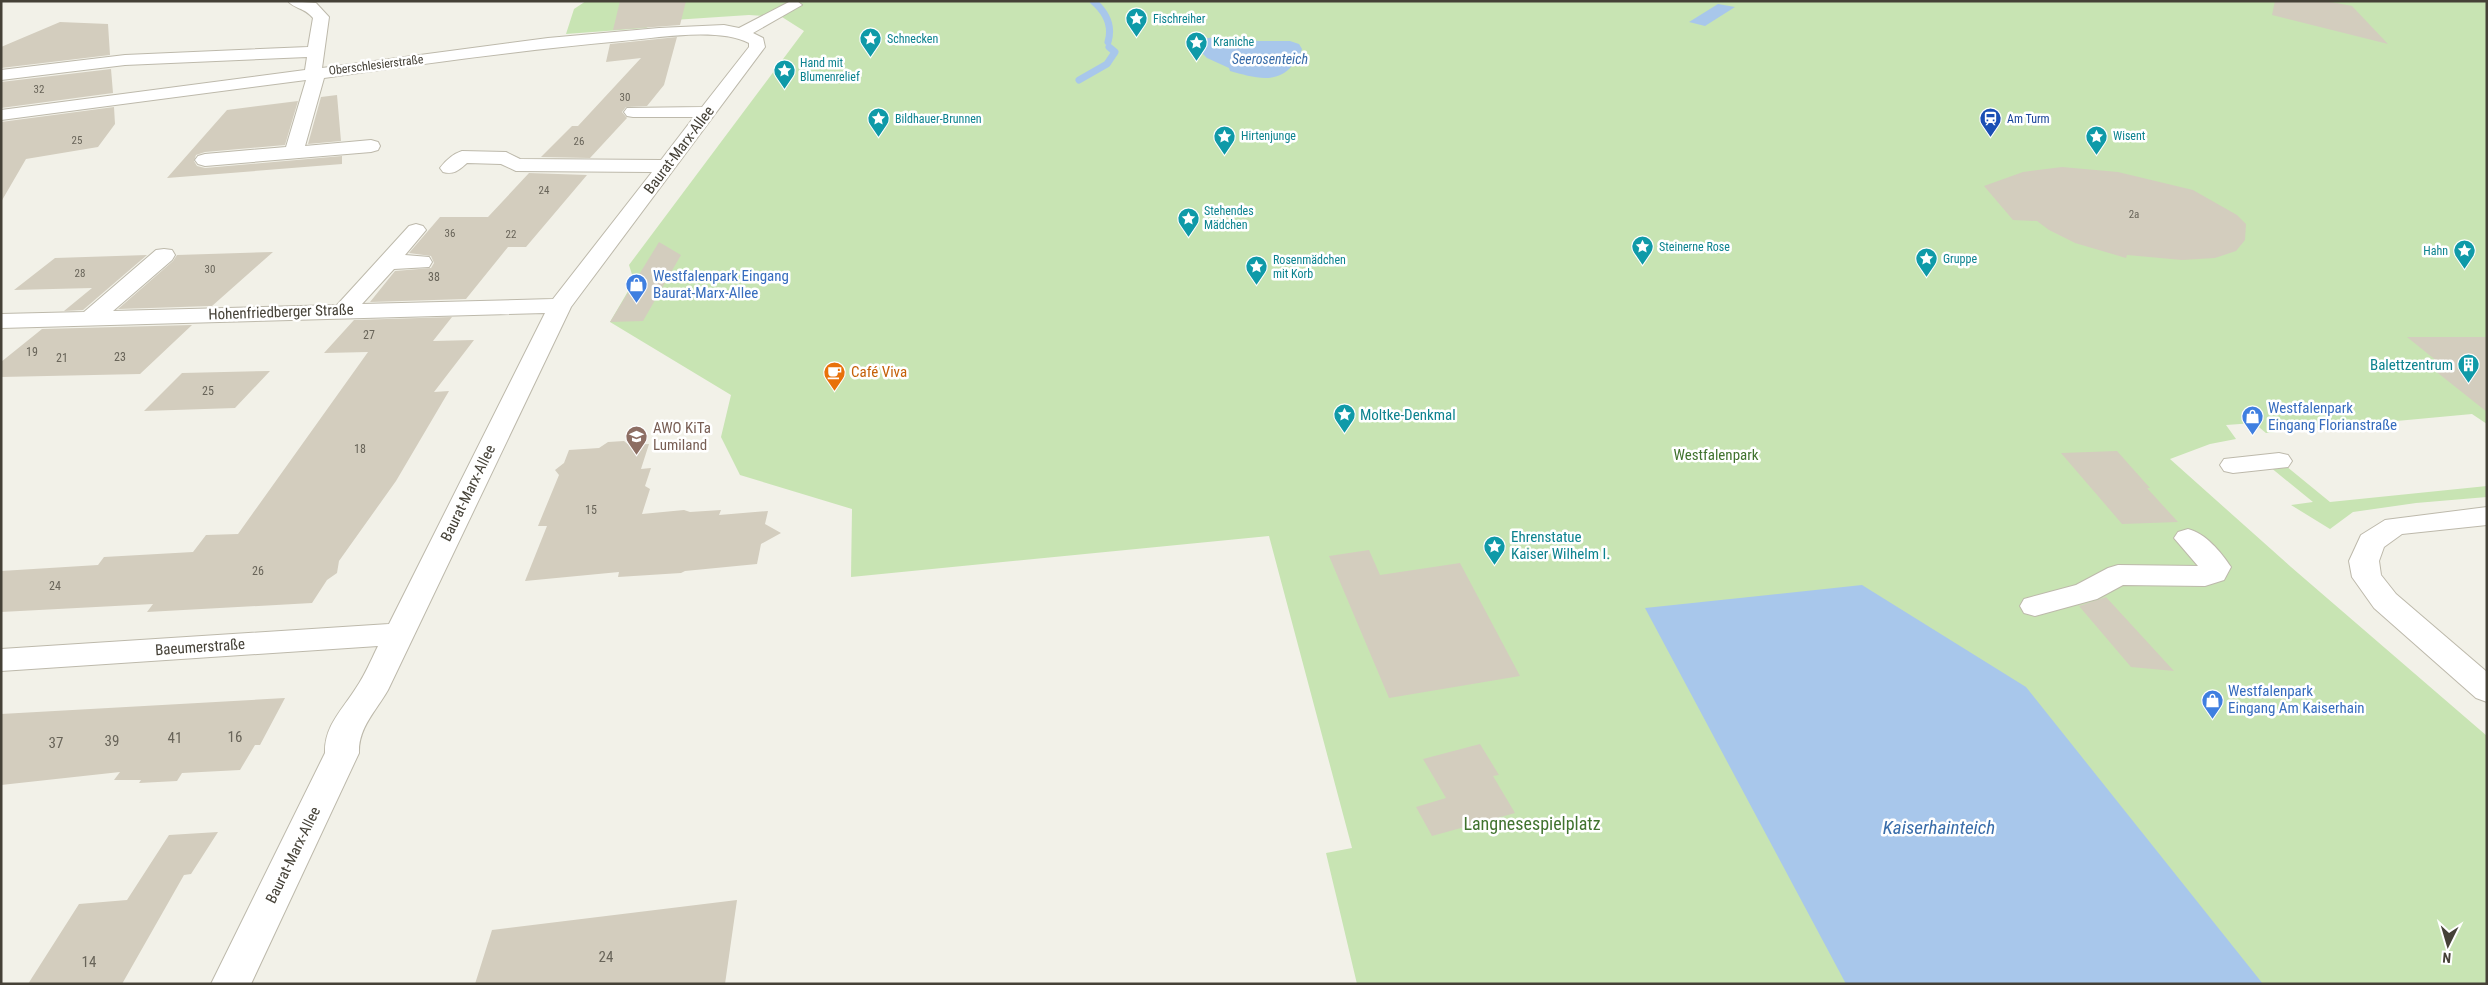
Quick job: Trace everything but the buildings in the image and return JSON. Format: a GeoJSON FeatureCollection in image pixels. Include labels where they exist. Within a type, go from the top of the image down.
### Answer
{"type":"FeatureCollection","features":[{"type":"Feature","properties":{"kind":"street"},"geometry":{"type":"LineString","coordinates":[[294,152],[315,73],[315,52],[320,17],[311,6],[295,1]]}},
{"type":"Feature","properties":{"kind":"street"},"geometry":{"type":"LineString","coordinates":[[746,34],[794,5]]}},
{"type":"Feature","properties":{"kind":"street","name":"Oberschlesierstraße"},"geometry":{"type":"LineString","coordinates":[[1,115],[548,43],[651,33],[724,30],[746,34]]}},
{"type":"Feature","properties":{"kind":"street"},"geometry":{"type":"LineString","coordinates":[[644,49],[651,33]]}},
{"type":"Feature","properties":{"kind":"street","name":"Baurat-Marx-Allee"},"geometry":{"type":"LineString","coordinates":[[231,984],[342,753],[340,741],[356,709],[365,702],[372,690],[560,306],[757,47],[757,40],[746,34]]}},
{"type":"Feature","properties":{"kind":"street"},"geometry":{"type":"LineString","coordinates":[[1,75],[125,60],[261,56],[315,52]]}},
{"type":"Feature","properties":{"kind":"street"},"geometry":{"type":"LineString","coordinates":[[633,112],[708,112]]}},
{"type":"Feature","properties":{"kind":"street"},"geometry":{"type":"LineString","coordinates":[[477,143],[456,162],[506,158],[516,165],[666,166]]}},
{"type":"Feature","properties":{"kind":"street"},"geometry":{"type":"LineString","coordinates":[[205,160],[371,146]]}},
{"type":"Feature","properties":{"kind":"street"},"geometry":{"type":"LineString","coordinates":[[345,310],[416,230]]}},
{"type":"Feature","properties":{"kind":"street"},"geometry":{"type":"LineString","coordinates":[[91,318],[164,255]]}},
{"type":"Feature","properties":{"kind":"street"},"geometry":{"type":"LineString","coordinates":[[388,262],[421,262]]}},
{"type":"Feature","properties":{"kind":"street","name":"Hohenfriedberger Straße"},"geometry":{"type":"LineString","coordinates":[[1,320],[560,306]]}},
{"type":"Feature","properties":{"kind":"street"},"geometry":{"type":"LineString","coordinates":[[2233,465],[2279,460]]}},
{"type":"Feature","properties":{"kind":"street"},"geometry":{"type":"LineString","coordinates":[[2487,516],[2395,526],[2371,542],[2364,561],[2367,577],[2385,601],[2487,690]]}},
{"type":"Feature","properties":{"kind":"street"},"geometry":{"type":"LineString","coordinates":[[2035,606],[2086,592],[2118,575],[2205,576],[2214,573],[2216,568],[2188,538]]}},
{"type":"Feature","properties":{"kind":"street","name":"Baeumerstraße"},"geometry":{"type":"LineString","coordinates":[[1,660],[399,634]]}},
{"type":"Feature","properties":{"kind":"green space","name":"Westfalenpark"},"geometry":{"type":"Polygon","coordinates":[[[586,1],[2487,1],[2487,424],[2472,414],[2266,433],[2254,423],[2226,425],[2236,439],[2210,444],[2170,459],[2291,567],[2487,736],[2487,984],[1357,984],[1326,853],[1352,848],[1269,536],[851,577],[852,509],[740,475],[721,437],[731,395],[610,322],[634,281],[629,265],[804,31],[782,17],[749,15],[658,21],[646,28],[566,34],[574,9],[586,1]]]}},
{"type":"Feature","properties":{"kind":"green space"},"geometry":{"type":"Polygon","coordinates":[[[2286,466],[2330,502],[2487,486],[2487,497],[2416,503],[2353,512],[2330,529],[2291,505],[2313,502],[2270,467],[2286,466]]]}},
{"type":"Feature","properties":{"kind":"water"},"geometry":{"type":"Polygon","coordinates":[[[1718,4],[1735,7],[1705,26],[1689,22],[1718,4]]]}},
{"type":"Feature","properties":{"kind":"water","name":"Seerosenteich"},"geometry":{"type":"Polygon","coordinates":[[[1216,37],[1259,41],[1290,41],[1299,44],[1302,49],[1297,60],[1286,72],[1271,78],[1255,77],[1230,71],[1229,68],[1207,58],[1193,44],[1194,40],[1216,37]]]}},
{"type":"Feature","properties":{"kind":"water","name":"Kaiserhainteich"},"geometry":{"type":"Polygon","coordinates":[[[1862,585],[2026,687],[2263,984],[1846,984],[1645,608],[1862,585]]]}},
{"type":"Feature","properties":{"kind":"waterway"},"geometry":{"type":"LineString","coordinates":[[1093,1],[1105,14],[1109,24],[1108,42]]}},
{"type":"Feature","properties":{"kind":"waterway"},"geometry":{"type":"LineString","coordinates":[[1079,80],[1107,64],[1115,52],[1109,47]]}},
{"type":"Feature","properties":{"kind":"place","name":"Fischreiher"},"geometry":{"type":"Point","coordinates":[1137,38]}},
{"type":"Feature","properties":{"kind":"place","name":"Schnecken"},"geometry":{"type":"Point","coordinates":[871,58]}},
{"type":"Feature","properties":{"kind":"place","name":"Kraniche"},"geometry":{"type":"Point","coordinates":[1197,61]}},
{"type":"Feature","properties":{"kind":"place","name":"Hand mit Blumenrelief"},"geometry":{"type":"Point","coordinates":[784,89]}},
{"type":"Feature","properties":{"kind":"place","name":"Bildhauer-Brunnen"},"geometry":{"type":"Point","coordinates":[879,138]}},
{"type":"Feature","properties":{"kind":"place","name":"Am Turm"},"geometry":{"type":"Point","coordinates":[1991,138]}},
{"type":"Feature","properties":{"kind":"place","name":"Hirtenjunge"},"geometry":{"type":"Point","coordinates":[1225,155]}},
{"type":"Feature","properties":{"kind":"place","name":"Wisent"},"geometry":{"type":"Point","coordinates":[2097,155]}},
{"type":"Feature","properties":{"kind":"place","name":"Stehendes Mädchen"},"geometry":{"type":"Point","coordinates":[1188,237]}},
{"type":"Feature","properties":{"kind":"place","name":"Steinerne Rose"},"geometry":{"type":"Point","coordinates":[1643,266]}},
{"type":"Feature","properties":{"kind":"place","name":"Hahn"},"geometry":{"type":"Point","coordinates":[2464,270]}},
{"type":"Feature","properties":{"kind":"place","name":"Gruppe"},"geometry":{"type":"Point","coordinates":[1927,278]}},
{"type":"Feature","properties":{"kind":"place","name":"Rosenmädchen mit Korb"},"geometry":{"type":"Point","coordinates":[1257,286]}},
{"type":"Feature","properties":{"kind":"place","name":"Westfalenpark Eingang Baurat-Marx-Allee"},"geometry":{"type":"Point","coordinates":[637,304]}},
{"type":"Feature","properties":{"kind":"place","name":"Balettzentrum"},"geometry":{"type":"Point","coordinates":[2469,384]}},
{"type":"Feature","properties":{"kind":"place","name":"Café Viva"},"geometry":{"type":"Point","coordinates":[835,391]}},
{"type":"Feature","properties":{"kind":"place","name":"Moltke-Denkmal"},"geometry":{"type":"Point","coordinates":[1344,434]}},
{"type":"Feature","properties":{"kind":"place","name":"Westfalenpark Eingang Florianstraße"},"geometry":{"type":"Point","coordinates":[2252,436]}},
{"type":"Feature","properties":{"kind":"place","name":"AWO KiTa Lumiland"},"geometry":{"type":"Point","coordinates":[637,456]}},
{"type":"Feature","properties":{"kind":"place","name":"Ehrenstatue Kaiser Wilhelm I."},"geometry":{"type":"Point","coordinates":[1495,565]}},
{"type":"Feature","properties":{"kind":"place","name":"Westfalenpark Eingang Am Kaiserhain"},"geometry":{"type":"Point","coordinates":[2212,719]}},
{"type":"Feature","properties":{"kind":"park label","name":"Langnesespielplatz"},"geometry":{"type":"Point","coordinates":[1532,824]}}]}
